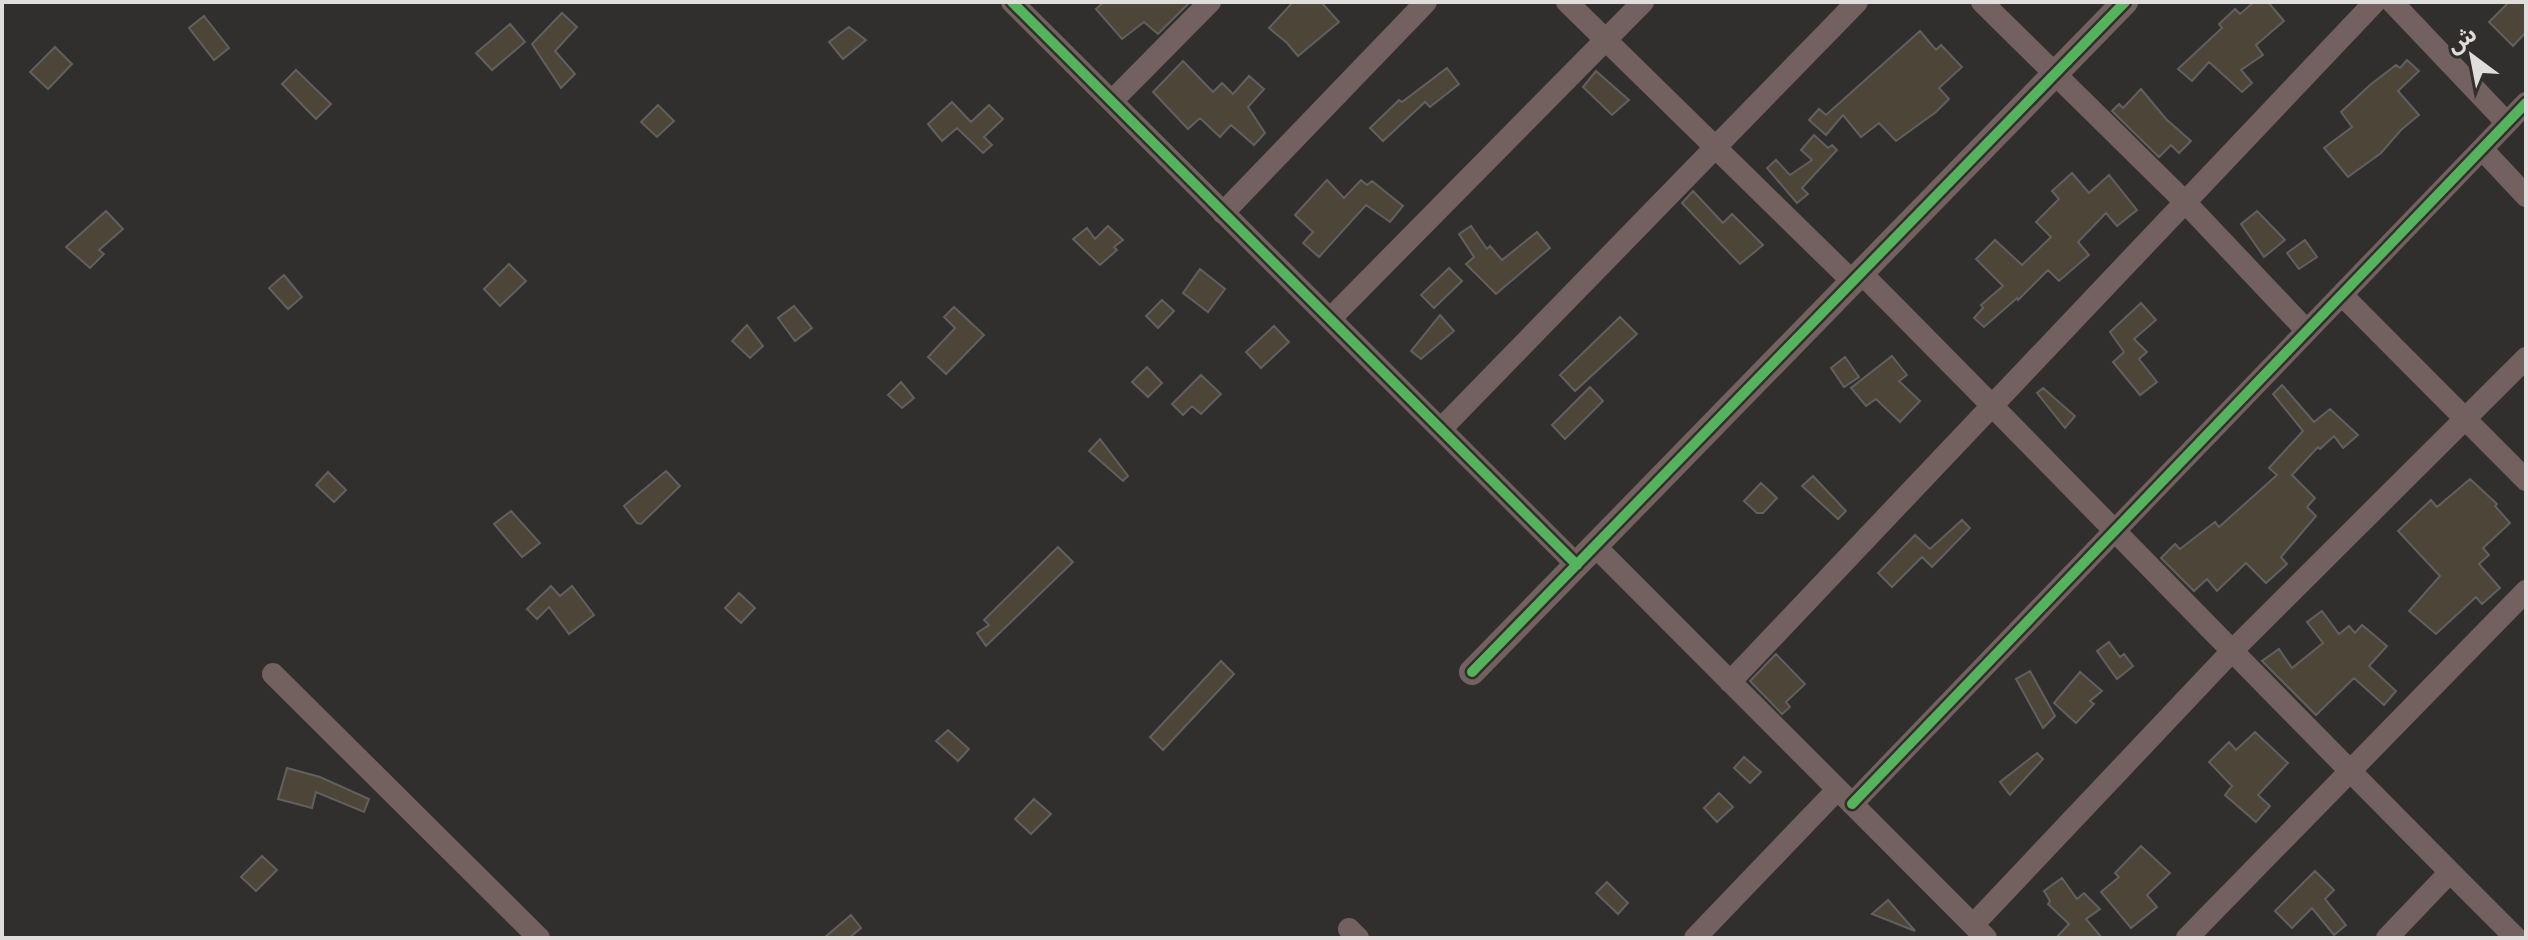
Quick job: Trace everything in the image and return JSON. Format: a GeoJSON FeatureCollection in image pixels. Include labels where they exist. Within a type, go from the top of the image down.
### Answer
{"type":"FeatureCollection","features":[{"type":"Feature","properties":{"kind":"street"},"geometry":{"type":"LineString","coordinates":[[1012,2],[1441,429],[1730,682],[1979,932],[2232,651],[2526,358]]}},
{"type":"Feature","properties":{"kind":"street"},"geometry":{"type":"LineString","coordinates":[[1112,101],[1210,2]]}},
{"type":"Feature","properties":{"kind":"street"},"geometry":{"type":"LineString","coordinates":[[1223,213],[1426,2]]}},
{"type":"Feature","properties":{"kind":"street"},"geometry":{"type":"LineString","coordinates":[[1567,2],[1714,148],[1992,405],[2349,772],[2516,938]]}},
{"type":"Feature","properties":{"kind":"street"},"geometry":{"type":"LineString","coordinates":[[1330,319],[1643,2]]}},
{"type":"Feature","properties":{"kind":"street"},"geometry":{"type":"LineString","coordinates":[[1441,429],[1857,2]]}},
{"type":"Feature","properties":{"kind":"street"},"geometry":{"type":"LineString","coordinates":[[1982,2],[2185,202],[2307,331]]}},
{"type":"Feature","properties":{"kind":"street"},"geometry":{"type":"LineString","coordinates":[[1472,672],[2125,2]]}},
{"type":"Feature","properties":{"kind":"street"},"geometry":{"type":"LineString","coordinates":[[1730,682],[2375,2]]}},
{"type":"Feature","properties":{"kind":"street"},"geometry":{"type":"LineString","coordinates":[[2392,2],[2507,123]]}},
{"type":"Feature","properties":{"kind":"street"},"geometry":{"type":"LineString","coordinates":[[1695,938],[1845,797],[2116,530],[2526,103]]}},
{"type":"Feature","properties":{"kind":"street"},"geometry":{"type":"LineString","coordinates":[[2482,149],[2526,196]]}},
{"type":"Feature","properties":{"kind":"street"},"geometry":{"type":"LineString","coordinates":[[2342,295],[2526,480]]}},
{"type":"Feature","properties":{"kind":"street"},"geometry":{"type":"LineString","coordinates":[[2187,938],[2526,591]]}},
{"type":"Feature","properties":{"kind":"street"},"geometry":{"type":"LineString","coordinates":[[273,674],[539,938]]}},
{"type":"Feature","properties":{"kind":"street"},"geometry":{"type":"LineString","coordinates":[[2387,938],[2450,872]]}},
{"type":"Feature","properties":{"kind":"building"},"geometry":{"type":"Polygon","coordinates":[[[1104,2],[1190,2],[1158,34],[1144,22],[1122,39],[1096,9],[1104,2]]]}},
{"type":"Feature","properties":{"kind":"building"},"geometry":{"type":"Polygon","coordinates":[[[1293,2],[1321,2],[1339,22],[1298,56],[1269,28],[1293,2]]]}},
{"type":"Feature","properties":{"kind":"building"},"geometry":{"type":"Polygon","coordinates":[[[2254,2],[2268,2],[2284,21],[2256,45],[2263,55],[2241,70],[2252,83],[2242,92],[2209,62],[2192,81],[2178,69],[2222,28],[2219,24],[2235,9],[2240,14],[2254,2]]]}},
{"type":"Feature","properties":{"kind":"building"},"geometry":{"type":"Polygon","coordinates":[[[2509,2],[2526,2],[2526,32],[2513,46],[2489,22],[2509,2]]]}},
{"type":"Feature","properties":{"kind":"building"},"geometry":{"type":"Polygon","coordinates":[[[562,13],[577,27],[555,51],[575,74],[561,88],[532,44],[562,13]]]}},
{"type":"Feature","properties":{"kind":"building"},"geometry":{"type":"Polygon","coordinates":[[[204,16],[229,48],[214,60],[189,28],[204,16]]]}},
{"type":"Feature","properties":{"kind":"building"},"geometry":{"type":"Polygon","coordinates":[[[510,24],[525,42],[492,70],[476,53],[510,24]]]}},
{"type":"Feature","properties":{"kind":"building"},"geometry":{"type":"Polygon","coordinates":[[[849,27],[866,40],[843,59],[829,42],[849,27]]]}},
{"type":"Feature","properties":{"kind":"building"},"geometry":{"type":"Polygon","coordinates":[[[1920,31],[1936,50],[1941,45],[1962,67],[1939,88],[1949,99],[1936,112],[1896,141],[1879,123],[1861,137],[1843,115],[1826,135],[1809,120],[1819,109],[1826,115],[1920,31]]]}},
{"type":"Feature","properties":{"kind":"building"},"geometry":{"type":"Polygon","coordinates":[[[55,47],[72,64],[48,89],[30,72],[55,47]]]}},
{"type":"Feature","properties":{"kind":"building"},"geometry":{"type":"Polygon","coordinates":[[[2407,60],[2419,71],[2398,91],[2419,115],[2381,153],[2348,177],[2324,148],[2352,127],[2341,112],[2370,85],[2396,65],[2400,68],[2407,60]]]}},
{"type":"Feature","properties":{"kind":"building"},"geometry":{"type":"Polygon","coordinates":[[[1183,61],[1213,92],[1222,83],[1233,94],[1249,76],[1264,89],[1248,107],[1265,133],[1254,145],[1231,125],[1220,137],[1200,118],[1188,129],[1153,92],[1183,61]]]}},
{"type":"Feature","properties":{"kind":"building"},"geometry":{"type":"Polygon","coordinates":[[[1447,68],[1459,84],[1430,107],[1425,102],[1383,141],[1370,128],[1399,100],[1402,102],[1447,68]]]}},
{"type":"Feature","properties":{"kind":"building"},"geometry":{"type":"Polygon","coordinates":[[[296,70],[331,104],[316,119],[282,84],[296,70]]]}},
{"type":"Feature","properties":{"kind":"building"},"geometry":{"type":"Polygon","coordinates":[[[1596,71],[1629,100],[1612,115],[1583,87],[1596,71]]]}},
{"type":"Feature","properties":{"kind":"building"},"geometry":{"type":"Polygon","coordinates":[[[2141,89],[2166,119],[2191,141],[2179,153],[2171,145],[2159,157],[2112,111],[2119,104],[2123,108],[2141,89]]]}},
{"type":"Feature","properties":{"kind":"building"},"geometry":{"type":"Polygon","coordinates":[[[952,102],[971,122],[989,105],[1003,119],[984,137],[992,145],[983,153],[957,128],[942,141],[928,124],[952,102]]]}},
{"type":"Feature","properties":{"kind":"building"},"geometry":{"type":"Polygon","coordinates":[[[658,105],[674,121],[657,137],[641,122],[658,105]]]}},
{"type":"Feature","properties":{"kind":"building"},"geometry":{"type":"Polygon","coordinates":[[[1814,135],[1828,148],[1832,145],[1837,150],[1802,188],[1808,194],[1797,203],[1767,168],[1776,160],[1790,175],[1812,160],[1801,150],[1814,135]]]}},
{"type":"Feature","properties":{"kind":"building"},"geometry":{"type":"Polygon","coordinates":[[[2072,173],[2089,193],[2109,175],[2137,210],[2117,226],[2106,213],[2078,242],[2089,255],[2059,281],[2048,270],[2018,300],[1984,327],[1974,318],[1983,308],[1981,305],[2003,286],[1976,259],[1995,240],[2022,265],[2051,237],[2036,222],[2059,199],[2052,191],[2072,173]]]}},
{"type":"Feature","properties":{"kind":"building"},"geometry":{"type":"Polygon","coordinates":[[[1327,180],[1344,198],[1361,180],[1367,185],[1372,181],[1403,206],[1390,222],[1366,205],[1319,257],[1303,243],[1313,232],[1295,215],[1327,180]]]}},
{"type":"Feature","properties":{"kind":"building"},"geometry":{"type":"Polygon","coordinates":[[[1693,191],[1723,223],[1732,214],[1763,245],[1740,264],[1682,203],[1693,191]]]}},
{"type":"Feature","properties":{"kind":"building"},"geometry":{"type":"Polygon","coordinates":[[[106,211],[123,229],[99,250],[104,254],[90,268],[66,247],[106,211]]]}},
{"type":"Feature","properties":{"kind":"building"},"geometry":{"type":"Polygon","coordinates":[[[2257,211],[2285,240],[2264,257],[2241,224],[2257,211]]]}},
{"type":"Feature","properties":{"kind":"building"},"geometry":{"type":"Polygon","coordinates":[[[1108,226],[1123,240],[1100,265],[1073,239],[1087,228],[1095,239],[1108,226]]]}},
{"type":"Feature","properties":{"kind":"building"},"geometry":{"type":"Polygon","coordinates":[[[1471,226],[1487,249],[1490,246],[1502,260],[1537,232],[1550,248],[1496,294],[1466,264],[1474,257],[1459,234],[1471,226]]]}},
{"type":"Feature","properties":{"kind":"building"},"geometry":{"type":"Polygon","coordinates":[[[2305,240],[2317,257],[2299,269],[2287,253],[2305,240]]]}},
{"type":"Feature","properties":{"kind":"building"},"geometry":{"type":"Polygon","coordinates":[[[509,264],[526,281],[500,306],[484,289],[509,264]]]}},
{"type":"Feature","properties":{"kind":"building"},"geometry":{"type":"Polygon","coordinates":[[[1449,268],[1462,281],[1434,308],[1421,295],[1449,268]]]}},
{"type":"Feature","properties":{"kind":"building"},"geometry":{"type":"Polygon","coordinates":[[[1200,269],[1225,289],[1208,312],[1183,293],[1200,269]]]}},
{"type":"Feature","properties":{"kind":"building"},"geometry":{"type":"Polygon","coordinates":[[[284,275],[302,297],[288,309],[269,288],[284,275]]]}},
{"type":"Feature","properties":{"kind":"building"},"geometry":{"type":"Polygon","coordinates":[[[1162,300],[1174,311],[1158,328],[1146,316],[1162,300]]]}},
{"type":"Feature","properties":{"kind":"building"},"geometry":{"type":"Polygon","coordinates":[[[2141,303],[2156,320],[2134,339],[2147,352],[2139,359],[2157,382],[2140,395],[2113,362],[2124,352],[2110,332],[2141,303]]]}},
{"type":"Feature","properties":{"kind":"building"},"geometry":{"type":"Polygon","coordinates":[[[794,306],[812,328],[795,341],[778,318],[794,306]]]}},
{"type":"Feature","properties":{"kind":"building"},"geometry":{"type":"Polygon","coordinates":[[[954,307],[984,335],[946,374],[928,357],[955,328],[944,317],[954,307]]]}},
{"type":"Feature","properties":{"kind":"building"},"geometry":{"type":"Polygon","coordinates":[[[1440,315],[1454,331],[1421,359],[1411,351],[1440,315]]]}},
{"type":"Feature","properties":{"kind":"building"},"geometry":{"type":"Polygon","coordinates":[[[1620,317],[1637,334],[1575,391],[1560,375],[1620,317]]]}},
{"type":"Feature","properties":{"kind":"building"},"geometry":{"type":"Polygon","coordinates":[[[747,325],[763,346],[750,358],[732,341],[747,325]]]}},
{"type":"Feature","properties":{"kind":"building"},"geometry":{"type":"Polygon","coordinates":[[[1274,326],[1289,342],[1261,368],[1246,352],[1274,326]]]}},
{"type":"Feature","properties":{"kind":"building"},"geometry":{"type":"Polygon","coordinates":[[[1892,356],[1907,375],[1899,381],[1920,401],[1900,422],[1876,399],[1866,406],[1851,388],[1892,356]]]}},
{"type":"Feature","properties":{"kind":"building"},"geometry":{"type":"Polygon","coordinates":[[[1845,357],[1859,377],[1844,387],[1831,368],[1845,357]]]}},
{"type":"Feature","properties":{"kind":"building"},"geometry":{"type":"Polygon","coordinates":[[[1147,367],[1162,383],[1148,397],[1132,382],[1147,367]]]}},
{"type":"Feature","properties":{"kind":"building"},"geometry":{"type":"Polygon","coordinates":[[[1201,375],[1221,394],[1201,414],[1192,406],[1183,415],[1172,404],[1201,375]]]}},
{"type":"Feature","properties":{"kind":"building"},"geometry":{"type":"Polygon","coordinates":[[[901,382],[914,398],[902,408],[888,395],[901,382]]]}},
{"type":"Feature","properties":{"kind":"building"},"geometry":{"type":"Polygon","coordinates":[[[2282,385],[2314,422],[2330,409],[2358,435],[2343,448],[2334,436],[2320,449],[2318,447],[2292,475],[2315,498],[2307,507],[2316,516],[2281,557],[2287,564],[2266,583],[2246,563],[2217,591],[2207,579],[2194,591],[2161,558],[2175,544],[2180,549],[2215,522],[2219,527],[2277,475],[2269,468],[2303,431],[2273,394],[2282,385]]]}},
{"type":"Feature","properties":{"kind":"building"},"geometry":{"type":"Polygon","coordinates":[[[1590,387],[1603,401],[1565,439],[1552,425],[1590,387]]]}},
{"type":"Feature","properties":{"kind":"building"},"geometry":{"type":"Polygon","coordinates":[[[2043,388],[2075,416],[2065,428],[2037,393],[2043,388]]]}},
{"type":"Feature","properties":{"kind":"building"},"geometry":{"type":"Polygon","coordinates":[[[1100,439],[1128,476],[1123,481],[1089,451],[1100,439]]]}},
{"type":"Feature","properties":{"kind":"building"},"geometry":{"type":"Polygon","coordinates":[[[666,471],[680,486],[641,524],[637,523],[624,506],[666,471]]]}},
{"type":"Feature","properties":{"kind":"building"},"geometry":{"type":"Polygon","coordinates":[[[328,472],[346,490],[334,502],[316,485],[328,472]]]}},
{"type":"Feature","properties":{"kind":"building"},"geometry":{"type":"Polygon","coordinates":[[[1813,476],[1846,511],[1838,519],[1802,486],[1813,476]]]}},
{"type":"Feature","properties":{"kind":"building"},"geometry":{"type":"Polygon","coordinates":[[[2470,479],[2497,504],[2495,506],[2510,523],[2483,548],[2489,555],[2479,564],[2500,588],[2482,604],[2476,597],[2436,634],[2409,611],[2440,576],[2398,531],[2431,500],[2437,507],[2470,479]]]}},
{"type":"Feature","properties":{"kind":"building"},"geometry":{"type":"Polygon","coordinates":[[[1761,483],[1777,498],[1763,513],[1757,513],[1744,501],[1761,483]]]}},
{"type":"Feature","properties":{"kind":"building"},"geometry":{"type":"Polygon","coordinates":[[[511,511],[540,543],[522,557],[494,524],[511,511]]]}},
{"type":"Feature","properties":{"kind":"building"},"geometry":{"type":"Polygon","coordinates":[[[1962,520],[1970,528],[1932,567],[1922,557],[1892,587],[1878,573],[1915,535],[1930,549],[1962,520]]]}},
{"type":"Feature","properties":{"kind":"building"},"geometry":{"type":"Polygon","coordinates":[[[1058,547],[1073,562],[986,646],[977,633],[989,625],[984,620],[1058,547]]]}},
{"type":"Feature","properties":{"kind":"building"},"geometry":{"type":"Polygon","coordinates":[[[551,586],[560,596],[572,586],[594,615],[569,634],[549,607],[537,619],[527,609],[551,586]]]}},
{"type":"Feature","properties":{"kind":"building"},"geometry":{"type":"Polygon","coordinates":[[[739,593],[755,608],[741,623],[725,608],[739,593]]]}},
{"type":"Feature","properties":{"kind":"building"},"geometry":{"type":"Polygon","coordinates":[[[2322,611],[2339,634],[2349,626],[2355,633],[2362,625],[2387,646],[2369,666],[2396,691],[2384,705],[2354,678],[2316,715],[2262,661],[2279,649],[2292,668],[2323,643],[2307,622],[2322,611]]]}},
{"type":"Feature","properties":{"kind":"building"},"geometry":{"type":"Polygon","coordinates":[[[2109,642],[2120,657],[2124,654],[2133,666],[2117,679],[2097,651],[2109,642]]]}},
{"type":"Feature","properties":{"kind":"building"},"geometry":{"type":"Polygon","coordinates":[[[1776,654],[1805,684],[1786,702],[1790,707],[1782,714],[1750,681],[1776,654]]]}},
{"type":"Feature","properties":{"kind":"building"},"geometry":{"type":"Polygon","coordinates":[[[1221,661],[1234,674],[1163,750],[1150,737],[1221,661]]]}},
{"type":"Feature","properties":{"kind":"building"},"geometry":{"type":"Polygon","coordinates":[[[2030,671],[2055,716],[2043,728],[2016,679],[2030,671]]]}},
{"type":"Feature","properties":{"kind":"building"},"geometry":{"type":"Polygon","coordinates":[[[2080,672],[2102,691],[2090,701],[2094,704],[2076,723],[2054,703],[2080,672]]]}},
{"type":"Feature","properties":{"kind":"building"},"geometry":{"type":"Polygon","coordinates":[[[948,730],[969,749],[958,761],[936,741],[948,730]]]}},
{"type":"Feature","properties":{"kind":"building"},"geometry":{"type":"Polygon","coordinates":[[[2255,732],[2288,763],[2258,795],[2270,806],[2256,822],[2225,795],[2232,786],[2209,762],[2229,742],[2236,750],[2255,732]]]}},
{"type":"Feature","properties":{"kind":"building"},"geometry":{"type":"Polygon","coordinates":[[[2037,753],[2043,759],[2010,795],[2000,782],[2037,753]]]}},
{"type":"Feature","properties":{"kind":"building"},"geometry":{"type":"Polygon","coordinates":[[[1744,757],[1761,772],[1750,783],[1734,768],[1744,757]]]}},
{"type":"Feature","properties":{"kind":"building"},"geometry":{"type":"Polygon","coordinates":[[[287,768],[320,777],[369,799],[364,812],[316,792],[312,808],[278,799],[287,768]]]}},
{"type":"Feature","properties":{"kind":"building"},"geometry":{"type":"Polygon","coordinates":[[[1719,793],[1733,807],[1717,822],[1704,808],[1719,793]]]}},
{"type":"Feature","properties":{"kind":"building"},"geometry":{"type":"Polygon","coordinates":[[[1034,799],[1051,814],[1031,834],[1015,819],[1034,799]]]}},
{"type":"Feature","properties":{"kind":"building"},"geometry":{"type":"Polygon","coordinates":[[[2141,846],[2170,873],[2147,895],[2157,907],[2131,928],[2101,892],[2119,877],[2115,873],[2141,846]]]}},
{"type":"Feature","properties":{"kind":"building"},"geometry":{"type":"Polygon","coordinates":[[[262,856],[277,870],[256,891],[241,877],[262,856]]]}},
{"type":"Feature","properties":{"kind":"building"},"geometry":{"type":"Polygon","coordinates":[[[2315,871],[2334,890],[2325,899],[2346,925],[2334,935],[2312,908],[2292,928],[2275,911],[2315,871]]]}},
{"type":"Feature","properties":{"kind":"building"},"geometry":{"type":"Polygon","coordinates":[[[2062,878],[2077,899],[2084,893],[2100,909],[2086,919],[2102,938],[2056,938],[2069,924],[2048,904],[2050,901],[2044,891],[2062,878]]]}},
{"type":"Feature","properties":{"kind":"building"},"geometry":{"type":"Polygon","coordinates":[[[1607,882],[1628,903],[1618,914],[1596,893],[1607,882]]]}},
{"type":"Feature","properties":{"kind":"building"},"geometry":{"type":"Polygon","coordinates":[[[1888,900],[1915,931],[1872,914],[1888,900]]]}},
{"type":"Feature","properties":{"kind":"building"},"geometry":{"type":"Polygon","coordinates":[[[851,915],[861,928],[849,938],[824,938],[851,915]]]}},
{"type":"Feature","properties":{"kind":"cycle path"},"geometry":{"type":"LineString","coordinates":[[1012,2],[1577,565]]}},
{"type":"Feature","properties":{"kind":"cycle path"},"geometry":{"type":"LineString","coordinates":[[1472,672],[2125,2]]}},
{"type":"Feature","properties":{"kind":"cycle path"},"geometry":{"type":"LineString","coordinates":[[1852,804],[2526,103]]}}]}
